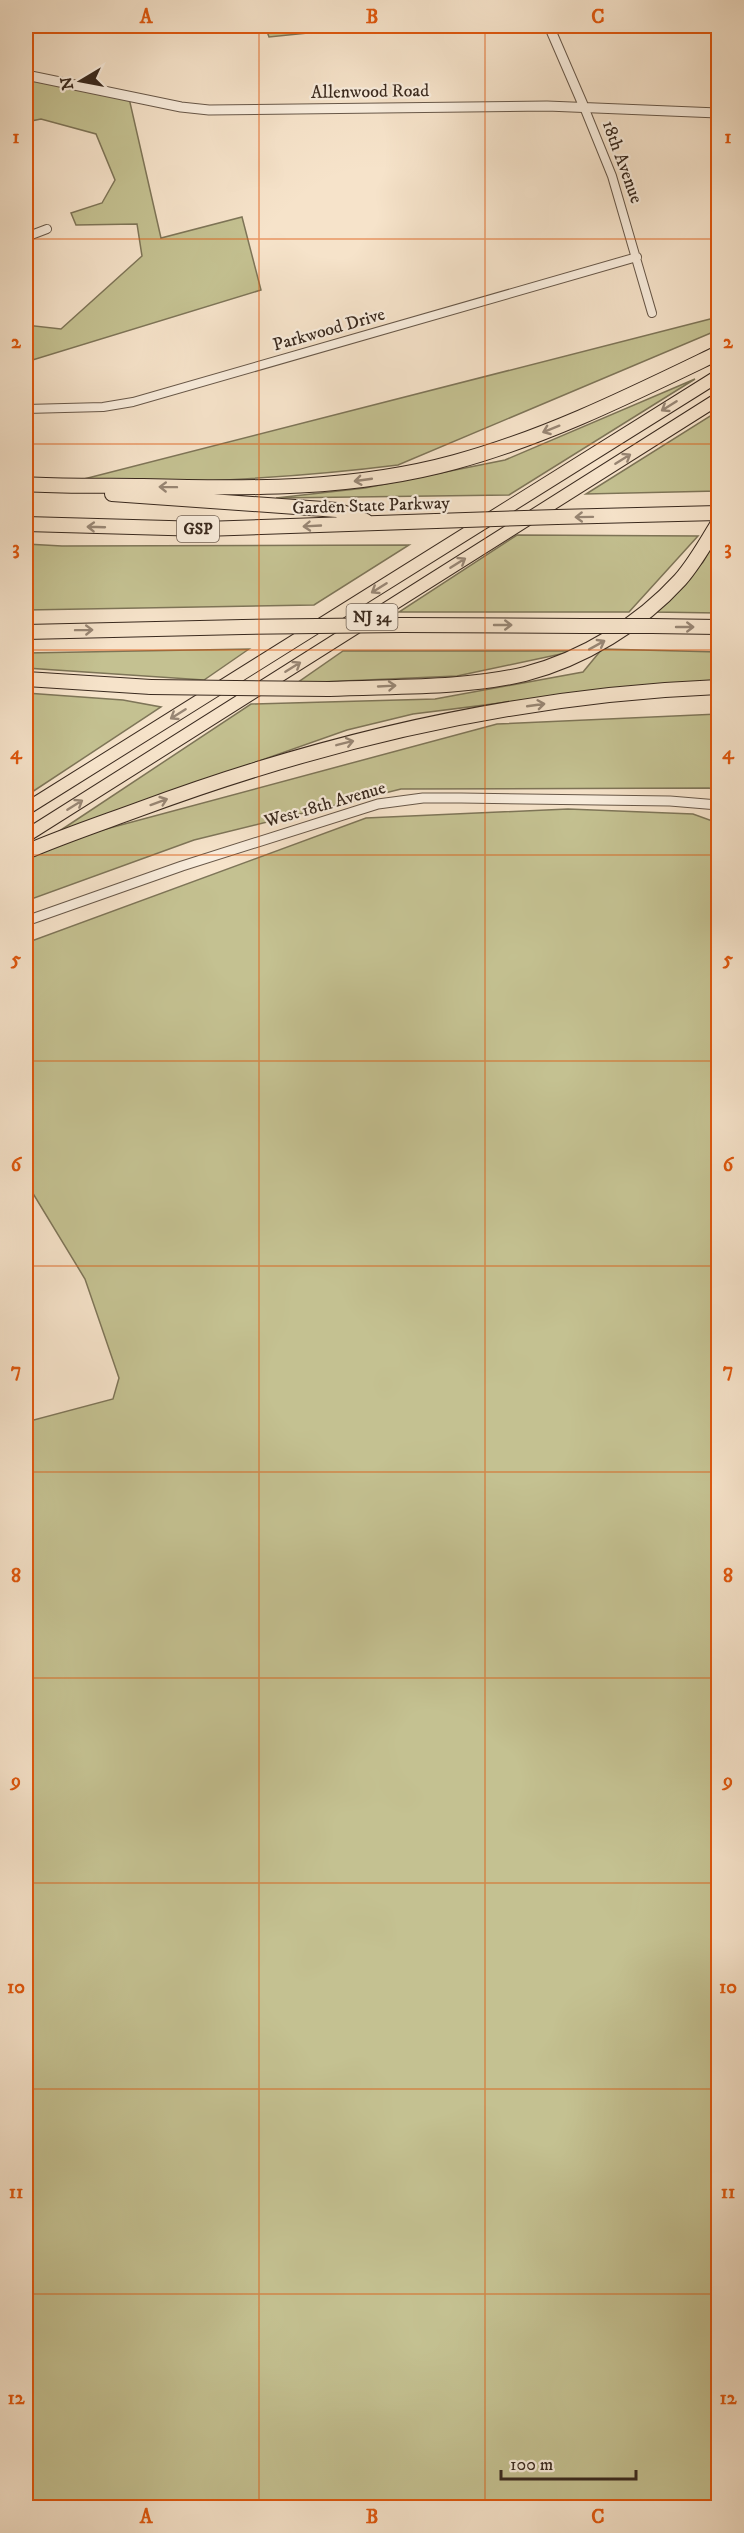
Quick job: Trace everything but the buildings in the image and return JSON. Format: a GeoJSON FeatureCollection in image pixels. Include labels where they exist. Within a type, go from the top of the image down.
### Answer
{"type":"FeatureCollection","features":[{"type":"Feature","properties":{"kind":"highway"},"geometry":{"type":"LineString","coordinates":[[26,484],[298,486],[352,481],[424,470],[480,455],[544,432],[718,353]]}},
{"type":"Feature","properties":{"kind":"highway","name":"NJ 34"},"geometry":{"type":"LineString","coordinates":[[26,809],[718,376]]}},
{"type":"Feature","properties":{"kind":"highway","name":"NJ 34"},"geometry":{"type":"LineString","coordinates":[[26,836],[718,399]]}},
{"type":"Feature","properties":{"kind":"highway"},"geometry":{"type":"LineString","coordinates":[[61,486],[171,499],[337,510],[371,522]]}},
{"type":"Feature","properties":{"kind":"highway","name":"Garden State Parkway"},"geometry":{"type":"LineString","coordinates":[[26,524],[204,529],[371,522],[718,513]]}},
{"type":"Feature","properties":{"kind":"highway"},"geometry":{"type":"LineString","coordinates":[[26,679],[152,687],[329,689],[458,683],[524,674],[567,659],[609,638],[669,591],[697,558],[718,523]]}},
{"type":"Feature","properties":{"kind":"highway"},"geometry":{"type":"LineString","coordinates":[[26,632],[402,625],[718,627]]}},
{"type":"Feature","properties":{"kind":"highway"},"geometry":{"type":"LineString","coordinates":[[26,852],[211,783],[298,756],[384,734],[523,707],[607,696],[718,687]]}},
{"type":"Feature","properties":{"kind":"street","name":"18th Avenue"},"geometry":{"type":"LineString","coordinates":[[549,26],[612,176],[652,313]]}},
{"type":"Feature","properties":{"kind":"street","name":"Allenwood Road"},"geometry":{"type":"LineString","coordinates":[[26,75],[209,110],[584,107],[718,113]]}},
{"type":"Feature","properties":{"kind":"street"},"geometry":{"type":"LineString","coordinates":[[26,237],[47,229]]}},
{"type":"Feature","properties":{"kind":"street","name":"Parkwood Drive"},"geometry":{"type":"LineString","coordinates":[[26,409],[104,407],[133,402],[637,256]]}},
{"type":"Feature","properties":{"kind":"street","name":"West 18th Avenue"},"geometry":{"type":"LineString","coordinates":[[26,921],[194,862],[351,811],[386,803],[423,798],[461,798],[670,801],[718,805]]}},
{"type":"Feature","properties":{"kind":"shaded area"},"geometry":{"type":"Polygon","coordinates":[[[265,26],[377,26],[269,37],[265,26]]]}},
{"type":"Feature","properties":{"kind":"shaded area"},"geometry":{"type":"Polygon","coordinates":[[[26,74],[129,98],[161,238],[242,217],[261,290],[26,362],[26,325],[61,329],[142,256],[137,224],[76,225],[71,213],[102,203],[115,180],[96,134],[41,119],[26,122],[26,74]]]}},
{"type":"Feature","properties":{"kind":"shaded area"},"geometry":{"type":"Polygon","coordinates":[[[718,317],[718,330],[398,465],[318,474],[211,481],[80,480],[718,317]]]}},
{"type":"Feature","properties":{"kind":"shaded area"},"geometry":{"type":"Polygon","coordinates":[[[695,379],[509,495],[276,498],[365,488],[505,460],[695,379]]]}},
{"type":"Feature","properties":{"kind":"shaded area"},"geometry":{"type":"Polygon","coordinates":[[[718,411],[718,491],[586,494],[718,411]]]}},
{"type":"Feature","properties":{"kind":"shaded area"},"geometry":{"type":"Polygon","coordinates":[[[517,535],[698,536],[629,612],[399,612],[517,535]]]}},
{"type":"Feature","properties":{"kind":"shaded area"},"geometry":{"type":"Polygon","coordinates":[[[718,536],[718,613],[653,612],[703,562],[718,536]]]}},
{"type":"Feature","properties":{"kind":"shaded area"},"geometry":{"type":"Polygon","coordinates":[[[26,544],[62,546],[409,545],[314,605],[26,610],[26,544]]]}},
{"type":"Feature","properties":{"kind":"shaded area"},"geometry":{"type":"Polygon","coordinates":[[[249,649],[204,680],[26,668],[26,653],[249,649]]]}},
{"type":"Feature","properties":{"kind":"shaded area"},"geometry":{"type":"Polygon","coordinates":[[[602,649],[718,652],[718,686],[557,696],[413,714],[347,730],[58,832],[251,704],[435,699],[583,672],[602,649]]]}},
{"type":"Feature","properties":{"kind":"shaded area"},"geometry":{"type":"Polygon","coordinates":[[[343,651],[575,651],[457,676],[297,683],[343,651]]]}},
{"type":"Feature","properties":{"kind":"shaded area"},"geometry":{"type":"Polygon","coordinates":[[[26,693],[123,700],[161,707],[26,796],[26,693]]]}},
{"type":"Feature","properties":{"kind":"shaded area"},"geometry":{"type":"Polygon","coordinates":[[[718,714],[718,791],[709,788],[401,789],[194,840],[26,901],[26,859],[50,844],[497,724],[718,714]]]}},
{"type":"Feature","properties":{"kind":"shaded area"},"geometry":{"type":"Polygon","coordinates":[[[568,809],[693,814],[718,823],[718,2507],[26,2507],[26,1422],[113,1399],[119,1378],[85,1279],[26,1182],[26,943],[366,818],[568,809]]]}}]}
